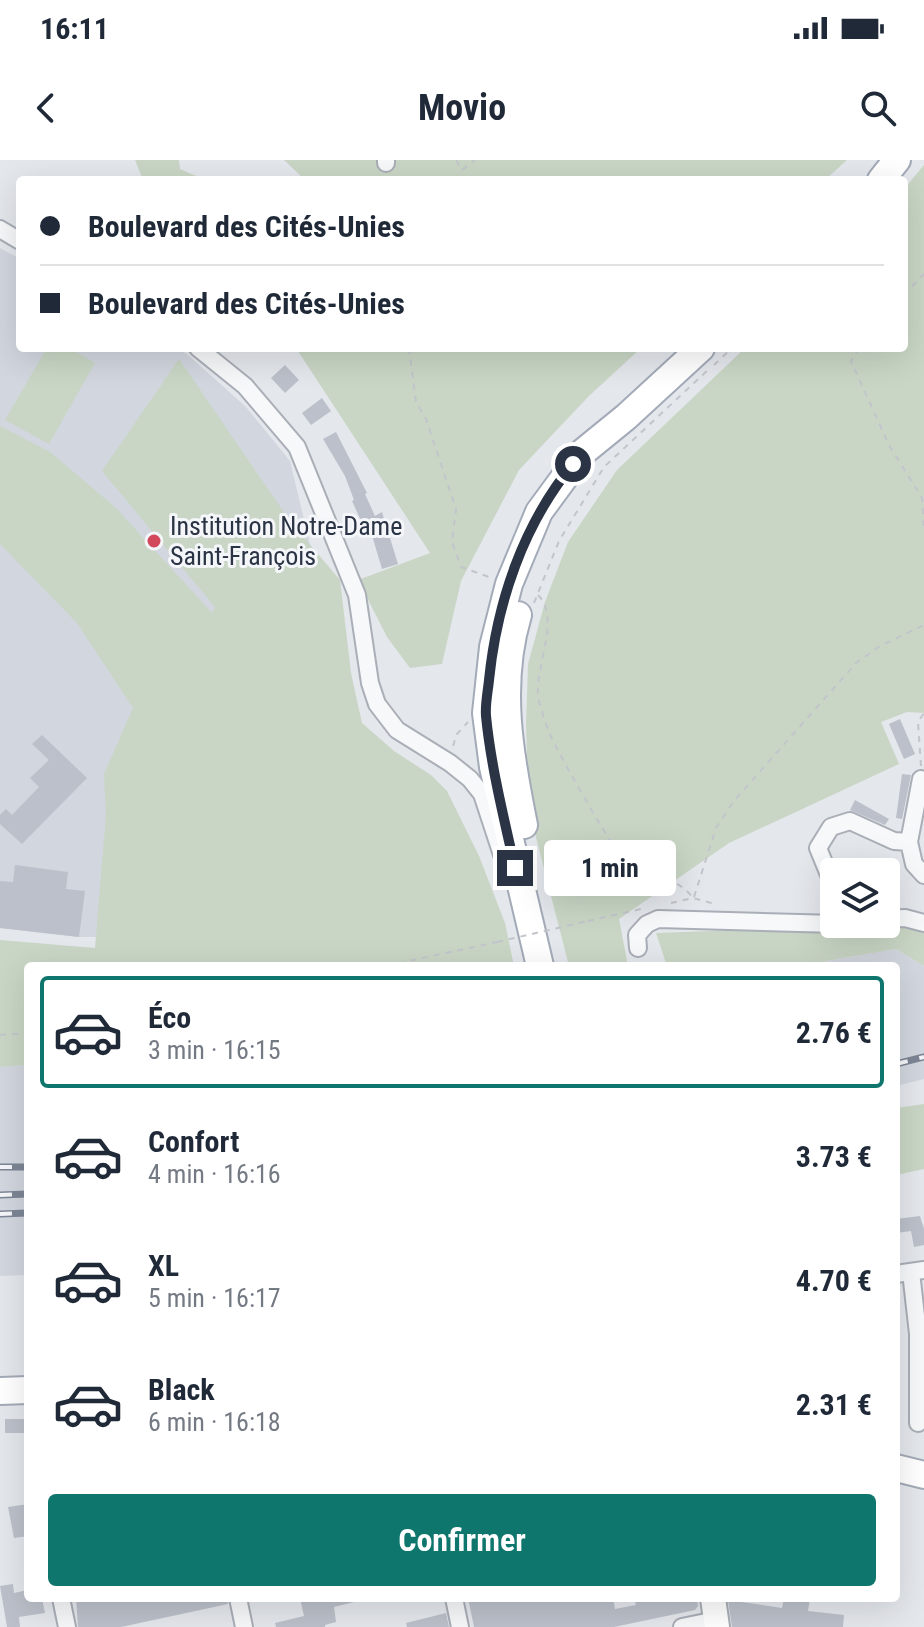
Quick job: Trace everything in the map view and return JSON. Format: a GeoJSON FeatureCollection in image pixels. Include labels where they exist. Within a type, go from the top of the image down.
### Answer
{"type":"FeatureCollection","features":[{"type":"Feature","properties":{"kind":"main road"},"geometry":{"type":"LineString","coordinates":[[884,176],[897,160]]}},
{"type":"Feature","properties":{"kind":"main road"},"geometry":{"type":"LineString","coordinates":[[539,962],[493,767],[486,713],[493,647],[509,584],[526,539],[562,477],[583,452],[697,352]]}},
{"type":"Feature","properties":{"kind":"main road"},"geometry":{"type":"LineString","coordinates":[[556,962],[524,828],[509,747],[509,661],[513,631],[542,544],[559,510],[626,417]]}},
{"type":"Feature","properties":{"kind":"main road"},"geometry":{"type":"LineString","coordinates":[[0,1391],[24,1390]]}},
{"type":"Feature","properties":{"kind":"main road"},"geometry":{"type":"LineString","coordinates":[[0,1402],[24,1401]]}},
{"type":"Feature","properties":{"kind":"main road"},"geometry":{"type":"LineString","coordinates":[[900,1455],[924,1460]]}},
{"type":"Feature","properties":{"kind":"main road"},"geometry":{"type":"LineString","coordinates":[[900,1469],[924,1475]]}},
{"type":"Feature","properties":{"kind":"street"},"geometry":{"type":"LineString","coordinates":[[203,352],[245,386],[297,447],[357,595],[370,683],[377,704],[397,730],[450,763],[470,779],[482,794],[539,962]]}},
{"type":"Feature","properties":{"kind":"street"},"geometry":{"type":"LineString","coordinates":[[921,779],[909,842],[914,864],[924,875]]}},
{"type":"Feature","properties":{"kind":"street"},"geometry":{"type":"LineString","coordinates":[[822,858],[818,848],[831,827],[850,821],[894,841],[909,842]]}},
{"type":"Feature","properties":{"kind":"street"},"geometry":{"type":"LineString","coordinates":[[900,918],[924,923]]}},
{"type":"Feature","properties":{"kind":"street"},"geometry":{"type":"LineString","coordinates":[[638,948],[637,935],[647,924],[658,919],[820,924]]}},
{"type":"Feature","properties":{"kind":"street"},"geometry":{"type":"LineString","coordinates":[[910,1272],[918,1334],[918,1423]]}},
{"type":"Feature","properties":{"kind":"street"},"geometry":{"type":"LineString","coordinates":[[62,1602],[67,1627]]}},
{"type":"Feature","properties":{"kind":"street"},"geometry":{"type":"LineString","coordinates":[[239,1602],[244,1627]]}},
{"type":"Feature","properties":{"kind":"street"},"geometry":{"type":"LineString","coordinates":[[455,1602],[460,1627]]}},
{"type":"Feature","properties":{"kind":"street"},"geometry":{"type":"LineString","coordinates":[[682,1627],[715,1615]]}},
{"type":"Feature","properties":{"kind":"path"},"geometry":{"type":"LineString","coordinates":[[456,160],[462,170],[475,160]]}},
{"type":"Feature","properties":{"kind":"path"},"geometry":{"type":"LineString","coordinates":[[908,291],[924,274]]}},
{"type":"Feature","properties":{"kind":"path"},"geometry":{"type":"LineString","coordinates":[[410,352],[416,402],[426,419],[456,509],[452,542],[461,567],[509,584]]}},
{"type":"Feature","properties":{"kind":"path"},"geometry":{"type":"LineString","coordinates":[[533,607],[559,541],[604,467],[728,352]]}},
{"type":"Feature","properties":{"kind":"path"},"geometry":{"type":"LineString","coordinates":[[857,352],[851,361],[889,445],[922,498],[924,531]]}},
{"type":"Feature","properties":{"kind":"path"},"geometry":{"type":"LineString","coordinates":[[536,593],[545,602],[546,611],[546,642],[538,695],[549,734],[619,854],[685,887],[693,898],[716,828],[733,802],[856,663],[880,646],[924,625]]}},
{"type":"Feature","properties":{"kind":"path"},"geometry":{"type":"LineString","coordinates":[[450,763],[457,734],[466,723],[486,713]]}},
{"type":"Feature","properties":{"kind":"path"},"geometry":{"type":"LineString","coordinates":[[921,779],[922,752],[918,722],[924,713]]}},
{"type":"Feature","properties":{"kind":"path"},"geometry":{"type":"LineString","coordinates":[[404,962],[588,921]]}},
{"type":"Feature","properties":{"kind":"path"},"geometry":{"type":"LineString","coordinates":[[0,1035],[24,1033]]}},
{"type":"Feature","properties":{"kind":"shaded area","name":"Institution Notre‐Dame Saint‐François"},"geometry":{"type":"Polygon","coordinates":[[[0,248],[16,257],[16,352],[183,352],[246,407],[290,461],[328,620],[107,937],[0,928],[0,248]]]}},
{"type":"Feature","properties":{"kind":"shaded area"},"geometry":{"type":"Polygon","coordinates":[[[896,949],[924,966],[924,1079],[900,1085],[900,962],[820,962],[896,949]]]}},
{"type":"Feature","properties":{"kind":"shaded area"},"geometry":{"type":"Polygon","coordinates":[[[24,1065],[24,1275],[0,1276],[0,1067],[24,1065]]]}},
{"type":"Feature","properties":{"kind":"green space"},"geometry":{"type":"Polygon","coordinates":[[[135,160],[179,160],[180,169],[196,176],[141,176],[135,160]]]}},
{"type":"Feature","properties":{"kind":"green space"},"geometry":{"type":"Polygon","coordinates":[[[284,160],[847,160],[829,176],[301,176],[284,160]]]}},
{"type":"Feature","properties":{"kind":"green space"},"geometry":{"type":"Polygon","coordinates":[[[924,165],[924,713],[907,712],[881,722],[899,764],[729,843],[619,919],[627,962],[568,962],[529,810],[526,725],[528,664],[545,602],[568,542],[617,470],[741,352],[908,352],[908,184],[924,165]]]}},
{"type":"Feature","properties":{"kind":"green space"},"geometry":{"type":"Polygon","coordinates":[[[45,352],[76,352],[95,363],[49,444],[5,420],[45,352]]]}},
{"type":"Feature","properties":{"kind":"green space"},"geometry":{"type":"Polygon","coordinates":[[[299,352],[637,352],[589,396],[519,470],[461,581],[442,664],[410,668],[387,637],[358,580],[430,553],[299,352]]]}},
{"type":"Feature","properties":{"kind":"green space","name":"Institution Notre‐Dame Saint‐François"},"geometry":{"type":"Polygon","coordinates":[[[179,359],[290,521],[340,580],[351,673],[362,723],[394,751],[431,775],[447,791],[479,856],[505,923],[513,962],[24,962],[24,1065],[0,1067],[0,940],[95,948],[106,815],[104,774],[133,708],[77,623],[0,544],[0,426],[50,452],[116,508],[212,613],[215,607],[102,471],[179,359]]]}},
{"type":"Feature","properties":{"kind":"green space"},"geometry":{"type":"Polygon","coordinates":[[[900,925],[924,933],[924,966],[896,949],[820,962],[666,962],[656,933],[820,927],[820,938],[900,938],[900,925]]]}},
{"type":"Feature","properties":{"kind":"green space"},"geometry":{"type":"Polygon","coordinates":[[[924,1104],[924,1169],[900,1174],[900,1107],[924,1104]]]}},
{"type":"Feature","properties":{"kind":"building"},"geometry":{"type":"Polygon","coordinates":[[[285,365],[299,380],[285,393],[271,378],[285,365]]]}},
{"type":"Feature","properties":{"kind":"building"},"geometry":{"type":"Polygon","coordinates":[[[322,398],[331,411],[311,425],[302,413],[322,398]]]}},
{"type":"Feature","properties":{"kind":"building"},"geometry":{"type":"Polygon","coordinates":[[[336,432],[367,493],[375,516],[382,512],[398,564],[382,569],[371,532],[367,534],[345,476],[323,439],[336,432]]]}},
{"type":"Feature","properties":{"kind":"building"},"geometry":{"type":"Polygon","coordinates":[[[900,719],[915,754],[904,759],[889,724],[900,719]]]}},
{"type":"Feature","properties":{"kind":"building"},"geometry":{"type":"Polygon","coordinates":[[[42,735],[87,778],[22,844],[0,824],[0,815],[6,809],[12,815],[39,787],[30,778],[49,760],[32,744],[42,735]]]}},
{"type":"Feature","properties":{"kind":"building"},"geometry":{"type":"Polygon","coordinates":[[[902,774],[911,775],[902,819],[896,818],[902,774]]]}},
{"type":"Feature","properties":{"kind":"building"},"geometry":{"type":"Polygon","coordinates":[[[855,800],[889,819],[885,825],[850,810],[855,800]]]}},
{"type":"Feature","properties":{"kind":"building"},"geometry":{"type":"Polygon","coordinates":[[[15,865],[68,872],[66,889],[85,891],[79,937],[0,928],[0,881],[13,882],[15,865]]]}},
{"type":"Feature","properties":{"kind":"building"},"geometry":{"type":"Polygon","coordinates":[[[920,1216],[924,1245],[914,1247],[911,1231],[900,1232],[900,1218],[920,1216]]]}},
{"type":"Feature","properties":{"kind":"building"},"geometry":{"type":"Polygon","coordinates":[[[5,1419],[24,1419],[24,1433],[5,1433],[5,1419]]]}},
{"type":"Feature","properties":{"kind":"building"},"geometry":{"type":"Polygon","coordinates":[[[24,1505],[24,1537],[14,1538],[8,1507],[24,1505]]]}},
{"type":"Feature","properties":{"kind":"building"},"geometry":{"type":"Polygon","coordinates":[[[13,1584],[14,1593],[24,1591],[24,1602],[43,1602],[45,1613],[19,1617],[20,1627],[7,1627],[0,1586],[13,1584]]]}},
{"type":"Feature","properties":{"kind":"building"},"geometry":{"type":"Polygon","coordinates":[[[76,1602],[228,1604],[121,1627],[78,1627],[76,1602]]]}},
{"type":"Feature","properties":{"kind":"building"},"geometry":{"type":"Polygon","coordinates":[[[301,1602],[354,1602],[334,1607],[336,1622],[325,1627],[276,1627],[275,1623],[304,1616],[301,1602]]]}},
{"type":"Feature","properties":{"kind":"building"},"geometry":{"type":"Polygon","coordinates":[[[469,1602],[614,1602],[615,1609],[636,1605],[635,1602],[698,1602],[698,1606],[695,1610],[614,1627],[474,1627],[469,1602]]]}},
{"type":"Feature","properties":{"kind":"building"},"geometry":{"type":"Polygon","coordinates":[[[728,1602],[782,1608],[783,1602],[809,1602],[808,1611],[844,1615],[843,1627],[732,1627],[728,1602]]]}},
{"type":"Feature","properties":{"kind":"building"},"geometry":{"type":"Polygon","coordinates":[[[446,1613],[449,1627],[407,1627],[406,1623],[446,1613]]]}},
{"type":"Feature","properties":{"kind":"railway"},"geometry":{"type":"LineString","coordinates":[[900,1063],[924,1057]]}},
{"type":"Feature","properties":{"kind":"railway"},"geometry":{"type":"LineString","coordinates":[[0,1167],[24,1167]]}},
{"type":"Feature","properties":{"kind":"railway"},"geometry":{"type":"LineString","coordinates":[[0,1195],[24,1194]]}},
{"type":"Feature","properties":{"kind":"railway"},"geometry":{"type":"LineString","coordinates":[[0,1214],[24,1213]]}},
{"type":"Feature","properties":{"kind":"place","name":"Institution Notre‐Dame Saint‐François"},"geometry":{"type":"Point","coordinates":[154,541]}},
{"type":"Feature","properties":{"kind":"route"},"geometry":{"type":"LineString","coordinates":[[515,868],[493,767],[486,713],[493,647],[509,584],[526,539],[539,512],[573,464]]}}]}
